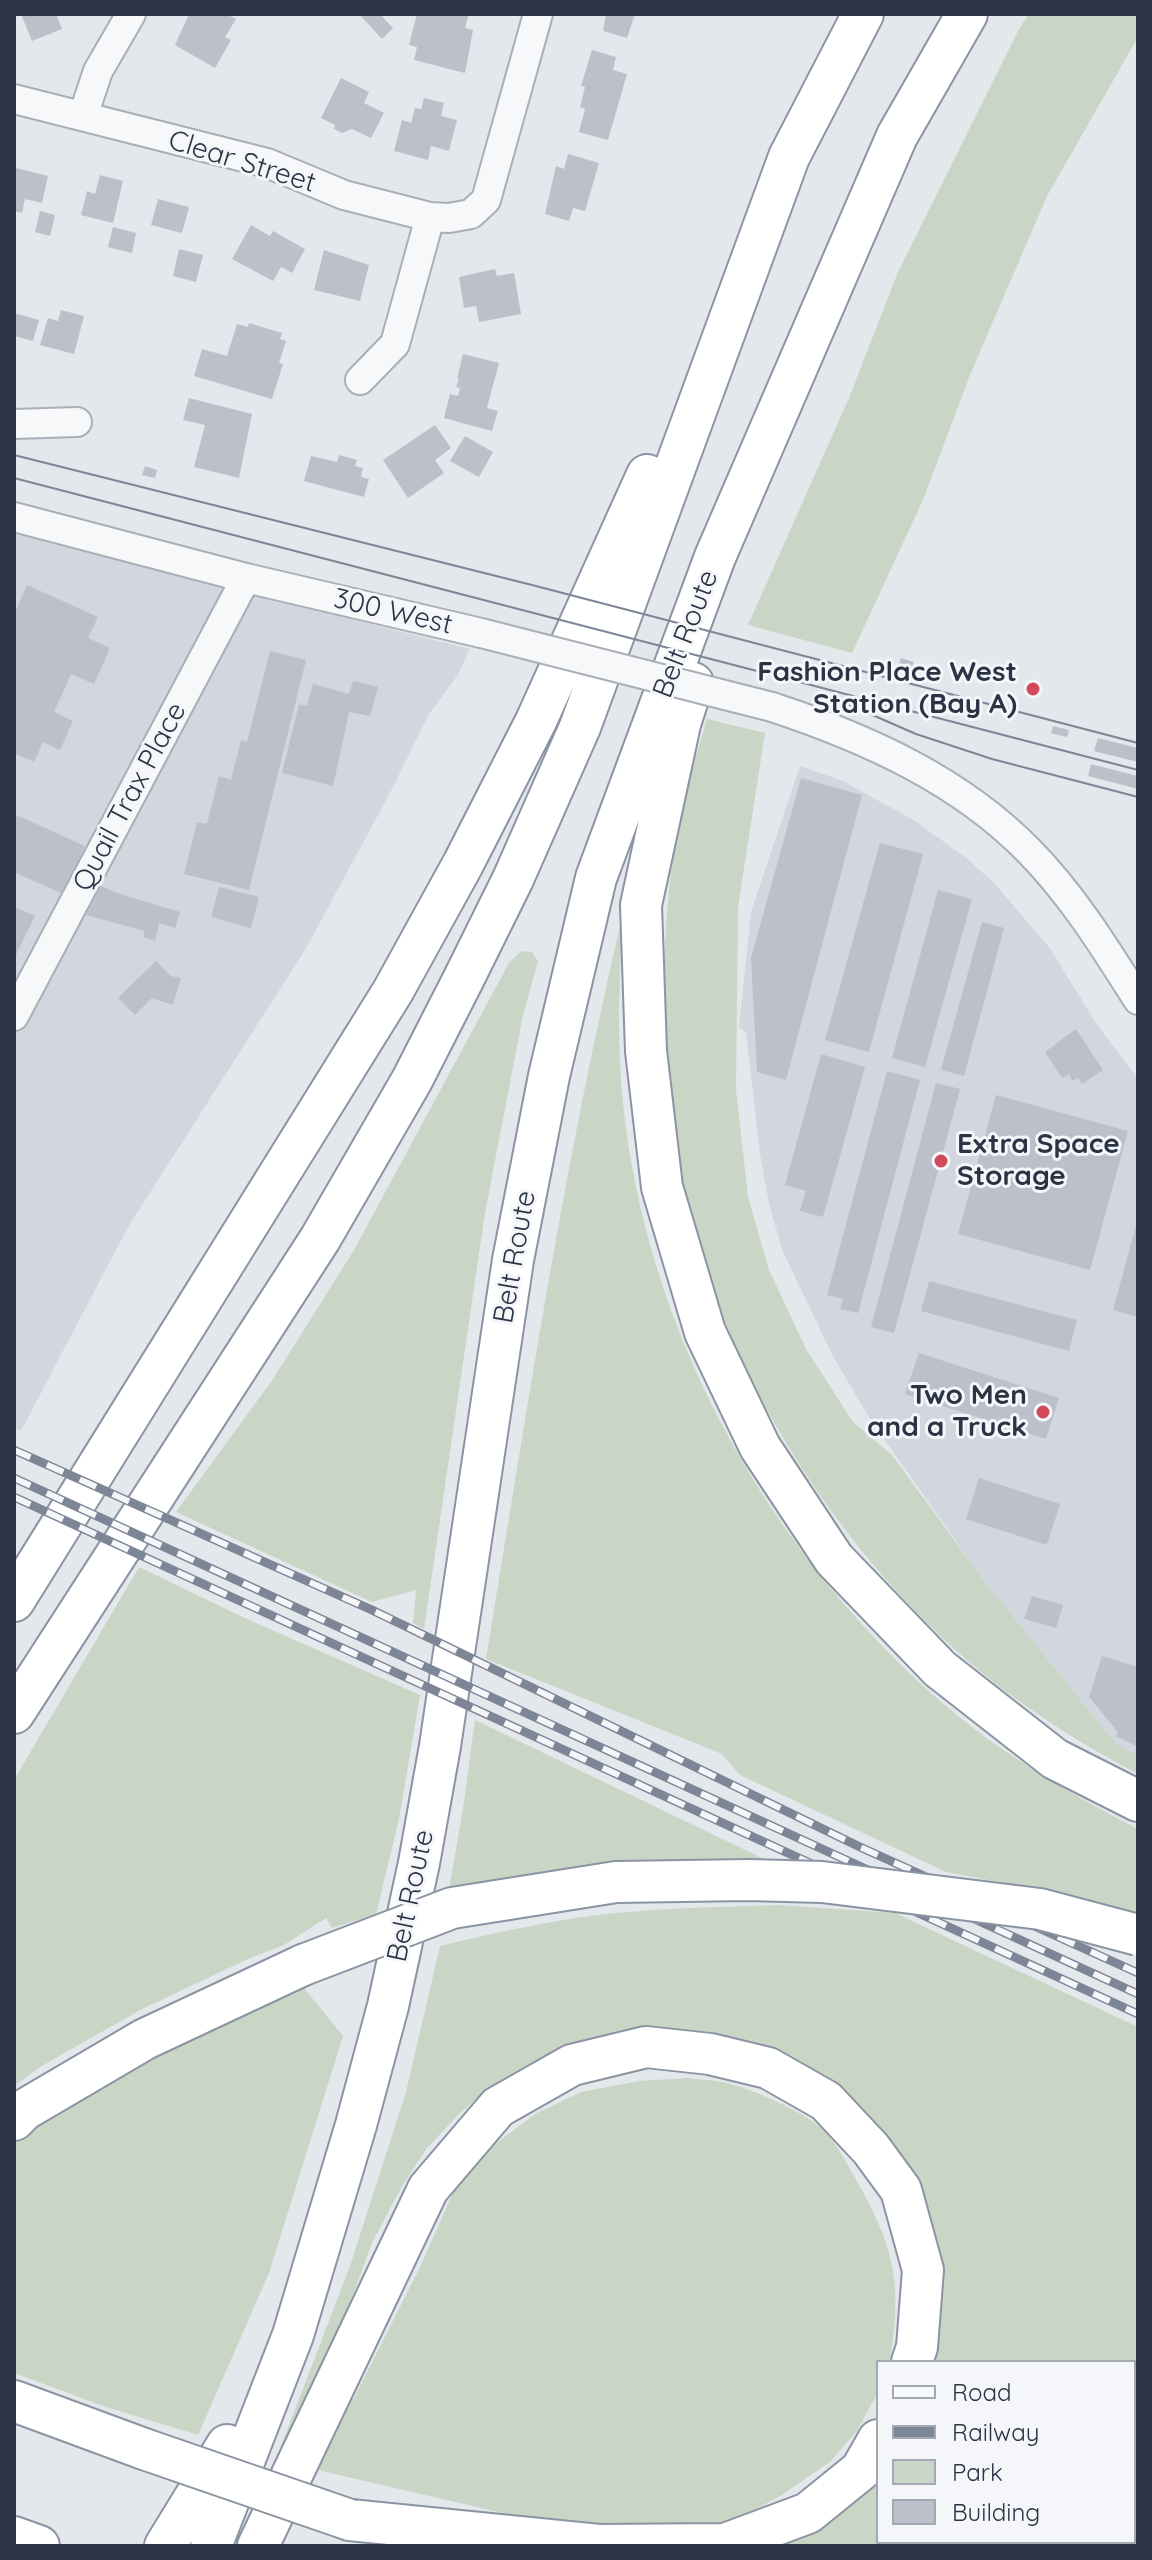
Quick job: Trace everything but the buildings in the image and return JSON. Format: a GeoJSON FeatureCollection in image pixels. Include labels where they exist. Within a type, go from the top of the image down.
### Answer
{"type":"FeatureCollection","features":[{"type":"Feature","properties":{"kind":"highway"},"geometry":{"type":"LineString","coordinates":[[14,1601],[393,991],[470,851],[536,721],[789,157],[863,14]]}},
{"type":"Feature","properties":{"kind":"highway","name":"Belt Route"},"geometry":{"type":"LineString","coordinates":[[211,2546],[293,2335],[388,2006],[440,1746],[513,1260],[549,1076],[596,878],[715,557],[897,136],[967,14]]}},
{"type":"Feature","properties":{"kind":"highway"},"geometry":{"type":"LineString","coordinates":[[14,1713],[320,1239],[412,1080],[465,976],[513,879],[580,727],[789,157]]}},
{"type":"Feature","properties":{"kind":"highway"},"geometry":{"type":"LineString","coordinates":[[793,376],[680,724],[641,905],[646,1051],[662,1187],[705,1332],[760,1447],[834,1559],[940,1669],[1055,1759],[1138,1801]]}},
{"type":"Feature","properties":{"kind":"highway"},"geometry":{"type":"LineString","coordinates":[[14,1566],[172,1347]]}},
{"type":"Feature","properties":{"kind":"highway"},"geometry":{"type":"LineString","coordinates":[[14,2120],[24,2110],[145,2039],[303,1965],[452,1908],[616,1882],[822,1882],[1040,1909],[1138,1935]]}},
{"type":"Feature","properties":{"kind":"highway"},"geometry":{"type":"LineString","coordinates":[[258,2546],[428,2189],[498,2107],[572,2065],[646,2047],[710,2054],[768,2068],[826,2101],[871,2149],[901,2190],[923,2270],[917,2347],[913,2360]]}},
{"type":"Feature","properties":{"kind":"highway"},"geometry":{"type":"LineString","coordinates":[[165,2546],[293,2335]]}},
{"type":"Feature","properties":{"kind":"highway"},"geometry":{"type":"LineString","coordinates":[[14,2401],[350,2520],[470,2546]]}},
{"type":"Feature","properties":{"kind":"highway"},"geometry":{"type":"LineString","coordinates":[[350,2520],[599,2545],[725,2544],[808,2513],[861,2470],[876,2444]]}},
{"type":"Feature","properties":{"kind":"highway"},"geometry":{"type":"LineString","coordinates":[[14,2537],[39,2546]]}},
{"type":"Feature","properties":{"kind":"street"},"geometry":{"type":"LineString","coordinates":[[83,116],[98,71],[131,14]]}},
{"type":"Feature","properties":{"kind":"street","name":"Clear Street"},"geometry":{"type":"LineString","coordinates":[[14,99],[267,163],[344,195],[430,217],[449,218],[471,214],[486,200],[538,14]]}},
{"type":"Feature","properties":{"kind":"street"},"geometry":{"type":"LineString","coordinates":[[360,380],[395,344],[430,217]]}},
{"type":"Feature","properties":{"kind":"street"},"geometry":{"type":"LineString","coordinates":[[14,424],[77,422]]}},
{"type":"Feature","properties":{"kind":"street","name":"300 West"},"geometry":{"type":"LineString","coordinates":[[14,517],[246,578],[481,633],[772,707],[877,746],[969,800],[1029,851],[1065,891],[1138,1000]]}},
{"type":"Feature","properties":{"kind":"street","name":"Quail Trax Place"},"geometry":{"type":"LineString","coordinates":[[14,1016],[246,578]]}},
{"type":"Feature","properties":{"kind":"shaded area"},"geometry":{"type":"Polygon","coordinates":[[[14,534],[470,649],[457,676],[429,714],[305,950],[128,1227],[21,1431],[14,1428],[14,534]]]}},
{"type":"Feature","properties":{"kind":"shaded area"},"geometry":{"type":"Polygon","coordinates":[[[800,766],[843,781],[915,821],[965,857],[994,883],[1049,947],[1098,1026],[1138,1079],[1138,1755],[1116,1744],[982,1578],[868,1416],[832,1354],[783,1252],[769,1204],[760,1154],[746,1032],[739,1027],[751,912],[800,766]]]}},
{"type":"Feature","properties":{"kind":"green space"},"geometry":{"type":"Polygon","coordinates":[[[1029,14],[1138,14],[1138,37],[1047,196],[970,375],[923,500],[852,653],[748,625],[849,398],[898,272],[1029,14]]]}},
{"type":"Feature","properties":{"kind":"green space"},"geometry":{"type":"Polygon","coordinates":[[[707,719],[765,733],[738,907],[736,1090],[748,1197],[769,1270],[806,1349],[853,1422],[892,1455],[982,1578],[1116,1744],[1138,1755],[1138,1774],[1060,1729],[1004,1690],[935,1631],[887,1580],[842,1525],[801,1467],[733,1342],[707,1277],[688,1211],[673,1127],[665,1038],[665,949],[672,864],[682,809],[707,719]]]}},
{"type":"Feature","properties":{"kind":"green space"},"geometry":{"type":"Polygon","coordinates":[[[622,918],[620,1061],[633,1170],[653,1256],[683,1341],[720,1422],[766,1499],[818,1572],[876,1639],[940,1701],[986,1738],[1060,1786],[1138,1829],[1138,1915],[1036,1889],[946,1872],[740,1775],[722,1754],[486,1659],[564,1194],[622,918]]]}},
{"type":"Feature","properties":{"kind":"green space"},"geometry":{"type":"Polygon","coordinates":[[[521,951],[532,952],[538,961],[523,1015],[485,1213],[424,1629],[413,1623],[416,1590],[372,1602],[176,1512],[273,1379],[354,1250],[509,963],[521,951]]]}},
{"type":"Feature","properties":{"kind":"green space"},"geometry":{"type":"Polygon","coordinates":[[[139,1567],[249,1620],[420,1695],[399,1819],[376,1914],[332,1928],[326,1918],[284,1945],[142,2009],[40,2067],[14,2086],[14,1780],[139,1567]]]}},
{"type":"Feature","properties":{"kind":"green space"},"geometry":{"type":"Polygon","coordinates":[[[475,1720],[764,1859],[704,1859],[620,1866],[448,1895],[475,1720]]]}},
{"type":"Feature","properties":{"kind":"green space"},"geometry":{"type":"Polygon","coordinates":[[[779,1905],[895,1913],[1138,2027],[1138,2546],[767,2546],[876,2466],[876,2544],[1136,2544],[1136,2360],[928,2360],[927,2224],[775,2053],[725,2037],[676,2032],[583,2043],[534,2061],[496,2083],[460,2113],[427,2148],[402,2186],[372,2243],[336,2341],[283,2460],[276,2459],[350,2266],[406,2092],[440,1946],[552,1922],[660,1910],[779,1905]]]}},
{"type":"Feature","properties":{"kind":"green space"},"geometry":{"type":"Polygon","coordinates":[[[304,1988],[343,2036],[269,2273],[198,2435],[103,2406],[14,2373],[14,2142],[66,2108],[173,2047],[304,1988]]]}},
{"type":"Feature","properties":{"kind":"green space"},"geometry":{"type":"Polygon","coordinates":[[[688,2078],[726,2083],[752,2091],[812,2121],[835,2144],[879,2224],[887,2245],[895,2287],[896,2309],[890,2360],[876,2360],[876,2396],[857,2431],[831,2461],[782,2495],[736,2520],[695,2531],[572,2524],[507,2514],[309,2468],[331,2416],[354,2398],[420,2267],[455,2188],[490,2148],[535,2114],[581,2092],[639,2081],[688,2078]]]}},
{"type":"Feature","properties":{"kind":"tram line"},"geometry":{"type":"LineString","coordinates":[[14,455],[532,585],[1138,743]]}},
{"type":"Feature","properties":{"kind":"tram line"},"geometry":{"type":"LineString","coordinates":[[14,478],[1138,770]]}},
{"type":"Feature","properties":{"kind":"tram line"},"geometry":{"type":"LineString","coordinates":[[845,703],[916,734],[992,759],[1138,797]]}},
{"type":"Feature","properties":{"kind":"railway"},"geometry":{"type":"LineString","coordinates":[[14,1450],[372,1610],[860,1847],[1138,1973]]}},
{"type":"Feature","properties":{"kind":"railway"},"geometry":{"type":"LineString","coordinates":[[14,1478],[1138,1994]]}},
{"type":"Feature","properties":{"kind":"railway"},"geometry":{"type":"LineString","coordinates":[[14,1497],[1138,2014]]}},
{"type":"Feature","properties":{"kind":"place","name":"Fashion Place West Station (Bay A)"},"geometry":{"type":"Point","coordinates":[1033,689]}},
{"type":"Feature","properties":{"kind":"place","name":"Extra Space Storage"},"geometry":{"type":"Point","coordinates":[941,1161]}},
{"type":"Feature","properties":{"kind":"place","name":"Two Men and a Truck"},"geometry":{"type":"Point","coordinates":[1043,1412]}}]}
